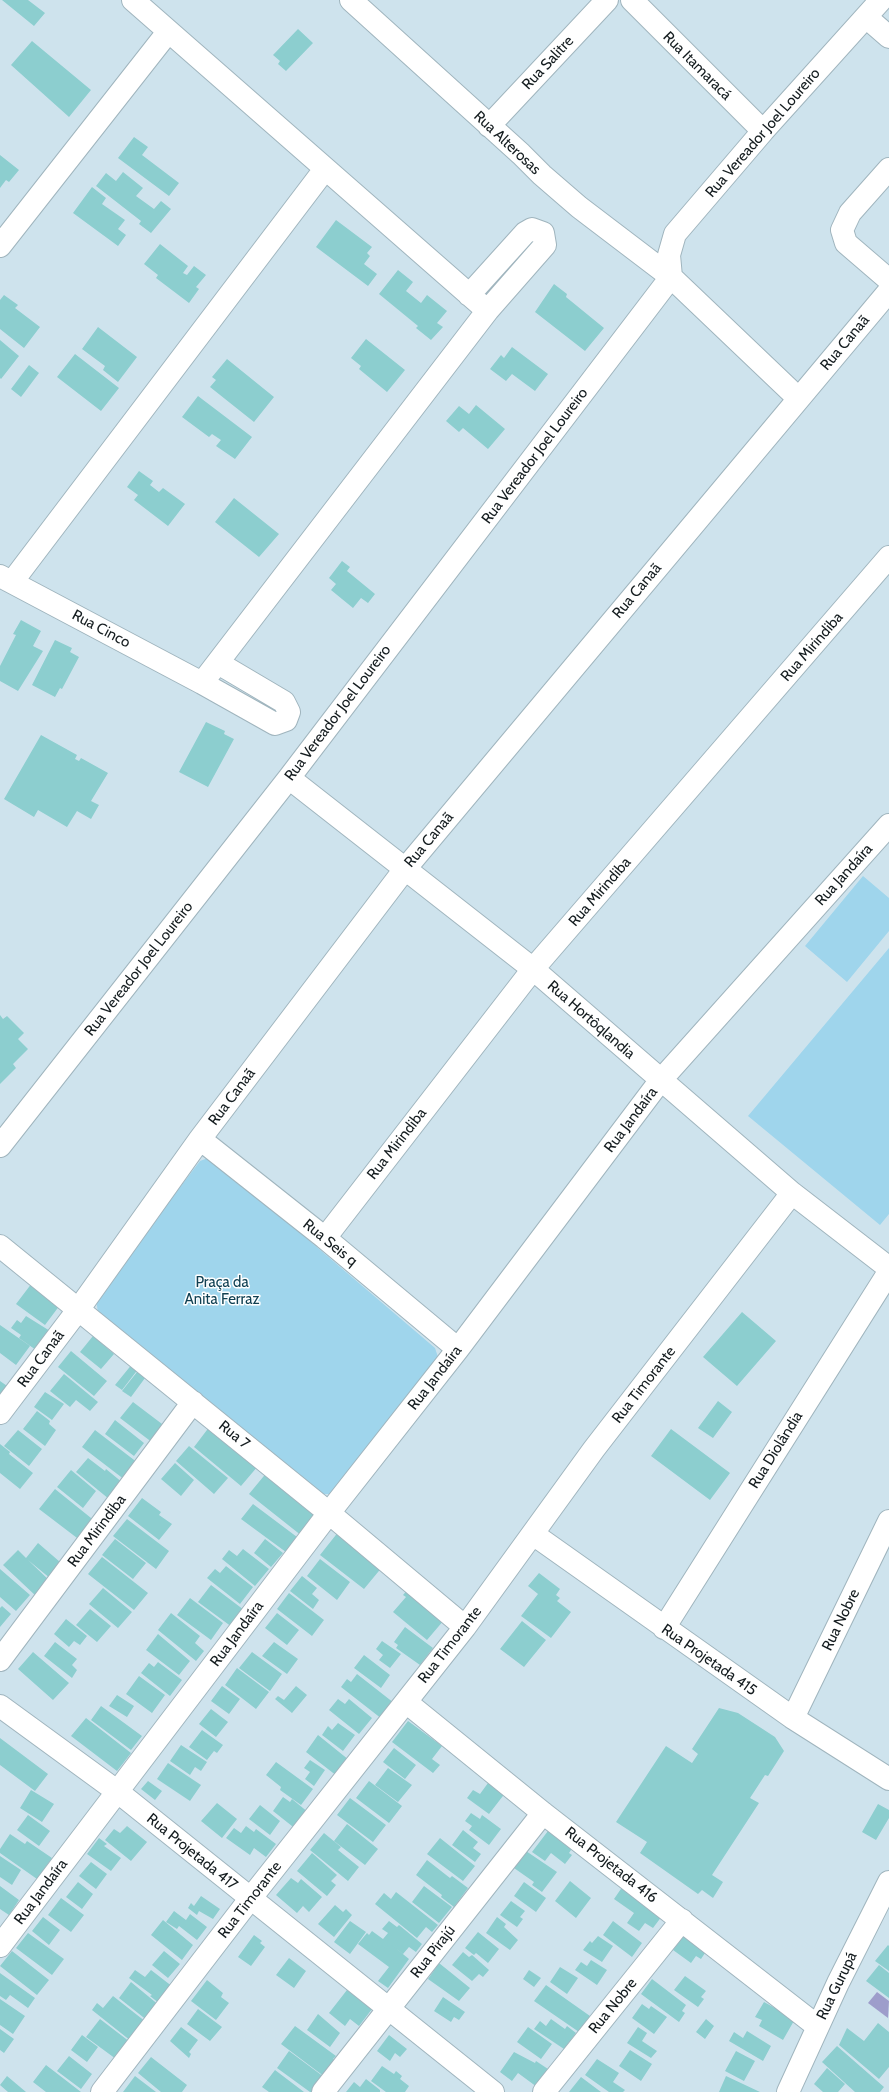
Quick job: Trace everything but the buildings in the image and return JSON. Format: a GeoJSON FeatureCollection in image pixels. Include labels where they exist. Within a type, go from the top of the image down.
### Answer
{"type":"FeatureCollection","features":[{"type":"Feature","properties":{"kind":"street"},"geometry":{"type":"LineString","coordinates":[[133,0],[488,310]]}},
{"type":"Feature","properties":{"kind":"street","name":"Rua Alterosas"},"geometry":{"type":"LineString","coordinates":[[351,0],[574,202],[671,277]]}},
{"type":"Feature","properties":{"kind":"street","name":"Rua Salitre"},"geometry":{"type":"LineString","coordinates":[[489,126],[607,0]]}},
{"type":"Feature","properties":{"kind":"street","name":"Rua Itamaracá"},"geometry":{"type":"LineString","coordinates":[[632,0],[762,131]]}},
{"type":"Feature","properties":{"kind":"street","name":"Rua Vereador Joel Loureiro"},"geometry":{"type":"LineString","coordinates":[[0,1146],[289,778],[671,277],[670,255],[675,234],[762,131],[881,0]]}},
{"type":"Feature","properties":{"kind":"street"},"geometry":{"type":"LineString","coordinates":[[866,16],[889,37]]}},
{"type":"Feature","properties":{"kind":"street"},"geometry":{"type":"LineString","coordinates":[[0,246],[168,32]]}},
{"type":"Feature","properties":{"kind":"street"},"geometry":{"type":"LineString","coordinates":[[6,579],[325,169]]}},
{"type":"Feature","properties":{"kind":"street"},"geometry":{"type":"LineString","coordinates":[[889,169],[850,213],[844,222],[842,230],[846,243],[889,280]]}},
{"type":"Feature","properties":{"kind":"street"},"geometry":{"type":"LineString","coordinates":[[202,683],[488,310],[545,245],[545,237],[540,231],[532,229],[525,233],[469,295]]}},
{"type":"Feature","properties":{"kind":"street"},"geometry":{"type":"LineString","coordinates":[[671,277],[798,398]]}},
{"type":"Feature","properties":{"kind":"street","name":"Rua Canaã"},"geometry":{"type":"LineString","coordinates":[[0,1413],[78,1310],[200,1139],[404,869],[889,291]]}},
{"type":"Feature","properties":{"kind":"street","name":"Rua Mirindiba"},"geometry":{"type":"LineString","coordinates":[[324,1238],[533,969],[889,557]]}},
{"type":"Feature","properties":{"kind":"street","name":"Rua Cinco"},"geometry":{"type":"LineString","coordinates":[[6,579],[276,724],[286,720],[289,712],[284,702],[218,663]]}},
{"type":"Feature","properties":{"kind":"street","name":"Rua Hortôqlandia"},"geometry":{"type":"LineString","coordinates":[[289,778],[533,969],[660,1081],[792,1193],[889,1268]]}},
{"type":"Feature","properties":{"kind":"street","name":"Rua Jandaíra"},"geometry":{"type":"LineString","coordinates":[[0,1946],[330,1513],[458,1349],[660,1081],[889,825]]}},
{"type":"Feature","properties":{"kind":"street","name":"Rua Seis q"},"geometry":{"type":"LineString","coordinates":[[200,1139],[324,1238],[458,1349]]}},
{"type":"Feature","properties":{"kind":"street","name":"Rua Timorante"},"geometry":{"type":"LineString","coordinates":[[102,2092],[250,1899],[465,1627],[594,1449],[792,1193]]}},
{"type":"Feature","properties":{"kind":"street","name":"Rua 7"},"geometry":{"type":"LineString","coordinates":[[0,1246],[330,1513],[465,1627]]}},
{"type":"Feature","properties":{"kind":"street","name":"Rua Diolândia"},"geometry":{"type":"LineString","coordinates":[[664,1628],[889,1272]]}},
{"type":"Feature","properties":{"kind":"street","name":"Rua Mirindiba"},"geometry":{"type":"LineString","coordinates":[[0,1660],[193,1402]]}},
{"type":"Feature","properties":{"kind":"street","name":"Rua Nobre"},"geometry":{"type":"LineString","coordinates":[[793,1718],[889,1521]]}},
{"type":"Feature","properties":{"kind":"street","name":"Rua Projetada 415"},"geometry":{"type":"LineString","coordinates":[[533,1534],[793,1718],[889,1778]]}},
{"type":"Feature","properties":{"kind":"street","name":"Rua Projetada 416"},"geometry":{"type":"LineString","coordinates":[[406,1702],[543,1813],[817,2026]]}},
{"type":"Feature","properties":{"kind":"street","name":"Rua Projetada 417"},"geometry":{"type":"LineString","coordinates":[[0,1706],[118,1792],[493,2092]]}},
{"type":"Feature","properties":{"kind":"street","name":"Rua Pirajú"},"geometry":{"type":"LineString","coordinates":[[323,2092],[543,1813]]}},
{"type":"Feature","properties":{"kind":"street","name":"Rua Gurupá"},"geometry":{"type":"LineString","coordinates":[[788,2092],[817,2026],[889,1882]]}},
{"type":"Feature","properties":{"kind":"street","name":"Rua Nobre"},"geometry":{"type":"LineString","coordinates":[[544,2092],[682,1920]]}},
{"type":"Feature","properties":{"kind":"green space"},"geometry":{"type":"Polygon","coordinates":[[[863,876],[889,898],[889,931],[847,982],[805,946],[863,876]]]}},
{"type":"Feature","properties":{"kind":"green space"},"geometry":{"type":"Polygon","coordinates":[[[889,948],[889,1214],[880,1225],[748,1116],[889,948]]]}},
{"type":"Feature","properties":{"kind":"green space","name":"Praça da Anita Ferraz"},"geometry":{"type":"Polygon","coordinates":[[[208,1158],[216,1161],[435,1348],[438,1357],[331,1494],[319,1494],[98,1314],[96,1297],[200,1161],[208,1158]]]}},
{"type":"Feature","properties":{"kind":"shaded area"},"geometry":{"type":"Polygon","coordinates":[[[877,1992],[889,2001],[888,2018],[868,2003],[877,1992]]]}}]}
